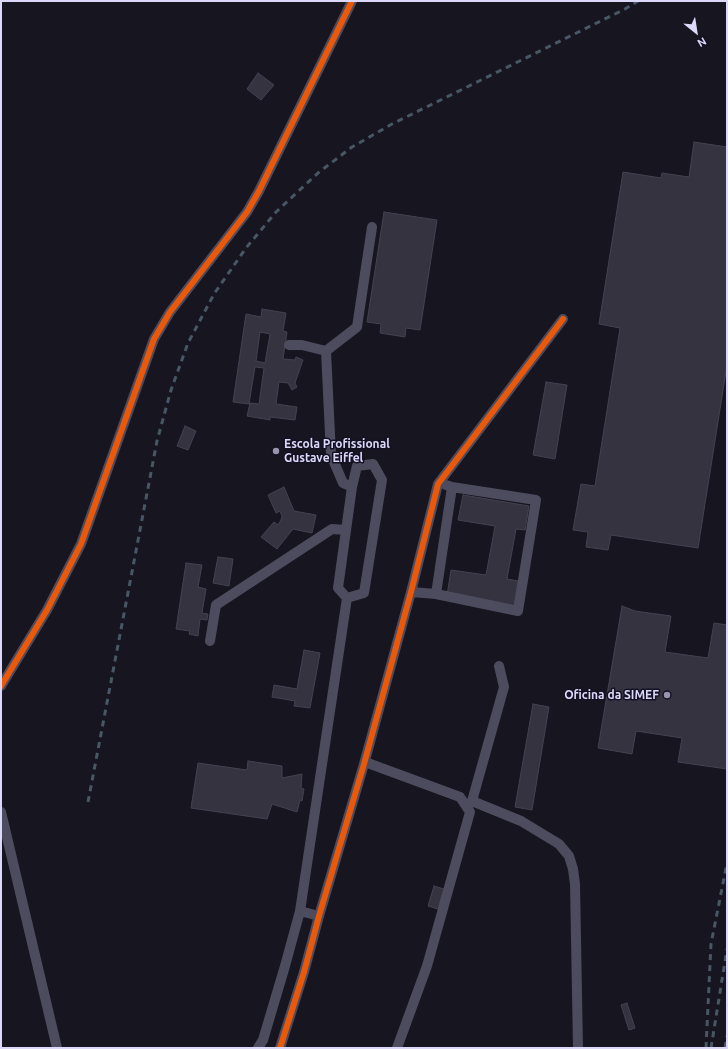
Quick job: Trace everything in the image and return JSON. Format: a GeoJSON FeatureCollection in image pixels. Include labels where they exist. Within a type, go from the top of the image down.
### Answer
{"type":"FeatureCollection","features":[{"type":"Feature","properties":{"kind":"street"},"geometry":{"type":"LineString","coordinates":[[1,686],[47,610],[81,544],[143,366],[154,339],[170,312],[247,212],[352,1]]}},
{"type":"Feature","properties":{"kind":"street"},"geometry":{"type":"LineString","coordinates":[[326,352],[357,327],[372,227]]}},
{"type":"Feature","properties":{"kind":"street"},"geometry":{"type":"LineString","coordinates":[[280,1048],[304,972],[319,916],[365,762],[411,592],[438,484],[564,319]]}},
{"type":"Feature","properties":{"kind":"street"},"geometry":{"type":"LineString","coordinates":[[289,345],[302,345],[326,352]]}},
{"type":"Feature","properties":{"kind":"street"},"geometry":{"type":"LineString","coordinates":[[326,352],[332,455],[343,483],[352,487]]}},
{"type":"Feature","properties":{"kind":"street"},"geometry":{"type":"LineString","coordinates":[[373,464],[382,480],[364,593],[347,598],[338,588],[352,487],[357,466],[373,464]]}},
{"type":"Feature","properties":{"kind":"street"},"geometry":{"type":"LineString","coordinates":[[411,592],[436,594],[518,610],[536,500],[438,484]]}},
{"type":"Feature","properties":{"kind":"street"},"geometry":{"type":"LineString","coordinates":[[436,594],[452,486]]}},
{"type":"Feature","properties":{"kind":"street"},"geometry":{"type":"LineString","coordinates":[[210,641],[216,605],[332,530],[346,530]]}},
{"type":"Feature","properties":{"kind":"street"},"geometry":{"type":"LineString","coordinates":[[258,1048],[263,1040],[300,911],[347,598]]}},
{"type":"Feature","properties":{"kind":"street"},"geometry":{"type":"LineString","coordinates":[[397,1048],[427,966],[470,812],[470,804],[504,687],[499,666]]}},
{"type":"Feature","properties":{"kind":"street"},"geometry":{"type":"LineString","coordinates":[[365,762],[460,797],[470,804],[506,814],[528,825],[560,846],[569,856],[572,862],[575,884],[578,1048]]}},
{"type":"Feature","properties":{"kind":"street"},"geometry":{"type":"LineString","coordinates":[[1,812],[57,1048]]}},
{"type":"Feature","properties":{"kind":"street"},"geometry":{"type":"LineString","coordinates":[[300,911],[319,916]]}},
{"type":"Feature","properties":{"kind":"building"},"geometry":{"type":"Polygon","coordinates":[[[258,73],[274,85],[261,100],[247,89],[258,73]]]}},
{"type":"Feature","properties":{"kind":"building"},"geometry":{"type":"Polygon","coordinates":[[[694,142],[727,147],[727,365],[698,548],[611,535],[608,550],[586,547],[588,532],[573,530],[581,484],[595,486],[620,328],[599,324],[623,172],[661,178],[662,173],[689,177],[694,142]]]}},
{"type":"Feature","properties":{"kind":"building"},"geometry":{"type":"Polygon","coordinates":[[[384,212],[437,220],[420,330],[406,328],[405,337],[380,333],[381,324],[367,322],[384,212]]]}},
{"type":"Feature","properties":{"kind":"building"},"geometry":{"type":"Polygon","coordinates":[[[262,309],[286,313],[283,331],[287,332],[283,359],[295,360],[296,357],[303,360],[295,383],[297,387],[292,390],[288,383],[279,382],[276,404],[297,407],[295,420],[270,417],[270,420],[247,416],[250,403],[259,404],[264,368],[255,367],[249,404],[233,402],[246,314],[261,317],[262,309]],[[260,332],[256,361],[265,363],[270,334],[260,332]]]}},
{"type":"Feature","properties":{"kind":"building"},"geometry":{"type":"Polygon","coordinates":[[[546,382],[567,385],[555,459],[533,455],[546,382]]]}},
{"type":"Feature","properties":{"kind":"building"},"geometry":{"type":"Polygon","coordinates":[[[185,426],[196,431],[188,450],[177,446],[185,426]]]}},
{"type":"Feature","properties":{"kind":"building"},"geometry":{"type":"Polygon","coordinates":[[[284,487],[294,511],[316,515],[312,533],[293,529],[277,549],[261,537],[274,522],[278,525],[282,516],[280,511],[276,513],[268,495],[284,487]]]}},
{"type":"Feature","properties":{"kind":"building"},"geometry":{"type":"Polygon","coordinates":[[[463,495],[529,506],[525,530],[516,529],[507,579],[518,581],[514,606],[447,595],[451,570],[486,575],[495,526],[458,520],[463,495]]]}},
{"type":"Feature","properties":{"kind":"building"},"geometry":{"type":"Polygon","coordinates":[[[218,557],[233,559],[229,586],[213,583],[218,557]]]}},
{"type":"Feature","properties":{"kind":"building"},"geometry":{"type":"Polygon","coordinates":[[[186,563],[202,565],[198,587],[206,589],[202,613],[208,614],[207,620],[200,619],[198,636],[189,634],[190,631],[176,629],[186,563]]]}},
{"type":"Feature","properties":{"kind":"building","name":"Oficina da SIMEF"},"geometry":{"type":"Polygon","coordinates":[[[622,606],[635,611],[671,616],[665,652],[708,658],[714,623],[727,625],[727,769],[678,762],[682,738],[636,731],[632,754],[598,748],[622,606]]]}},
{"type":"Feature","properties":{"kind":"building"},"geometry":{"type":"Polygon","coordinates":[[[304,650],[320,653],[310,708],[294,706],[295,701],[272,697],[274,685],[297,689],[304,650]]]}},
{"type":"Feature","properties":{"kind":"building"},"geometry":{"type":"Polygon","coordinates":[[[533,704],[549,707],[532,810],[515,807],[533,704]]]}},
{"type":"Feature","properties":{"kind":"building"},"geometry":{"type":"Polygon","coordinates":[[[248,761],[282,766],[282,778],[302,774],[301,788],[304,789],[302,801],[300,800],[297,812],[272,804],[267,819],[191,808],[198,763],[247,770],[248,761]]]}},
{"type":"Feature","properties":{"kind":"building"},"geometry":{"type":"Polygon","coordinates":[[[434,886],[444,889],[438,909],[428,906],[434,886]]]}},
{"type":"Feature","properties":{"kind":"building"},"geometry":{"type":"Polygon","coordinates":[[[627,1003],[635,1028],[629,1030],[621,1005],[627,1003]]]}},
{"type":"Feature","properties":{"kind":"railway"},"geometry":{"type":"LineString","coordinates":[[88,802],[157,441],[171,390],[188,343],[214,294],[246,248],[276,212],[318,173],[352,147],[392,124],[625,9],[638,1]]}},
{"type":"Feature","properties":{"kind":"railway"},"geometry":{"type":"LineString","coordinates":[[706,1048],[711,944],[727,863]]}},
{"type":"Feature","properties":{"kind":"railway"},"geometry":{"type":"LineString","coordinates":[[711,1048],[727,949]]}},
{"type":"Feature","properties":{"kind":"railway"},"geometry":{"type":"LineString","coordinates":[[725,1048],[727,1036]]}},
{"type":"Feature","properties":{"kind":"cycle path"},"geometry":{"type":"LineString","coordinates":[[1,686],[47,610],[81,544],[154,339],[170,312],[247,212],[259,191],[352,1]]}},
{"type":"Feature","properties":{"kind":"cycle path"},"geometry":{"type":"LineString","coordinates":[[280,1048],[304,972],[364,764],[411,592],[438,484],[563,319]]}},
{"type":"Feature","properties":{"kind":"place","name":"Escola Profissional Gustave Eiffel"},"geometry":{"type":"Point","coordinates":[276,451]}},
{"type":"Feature","properties":{"kind":"place","name":"Oficina da SIMEF"},"geometry":{"type":"Point","coordinates":[667,695]}}]}
